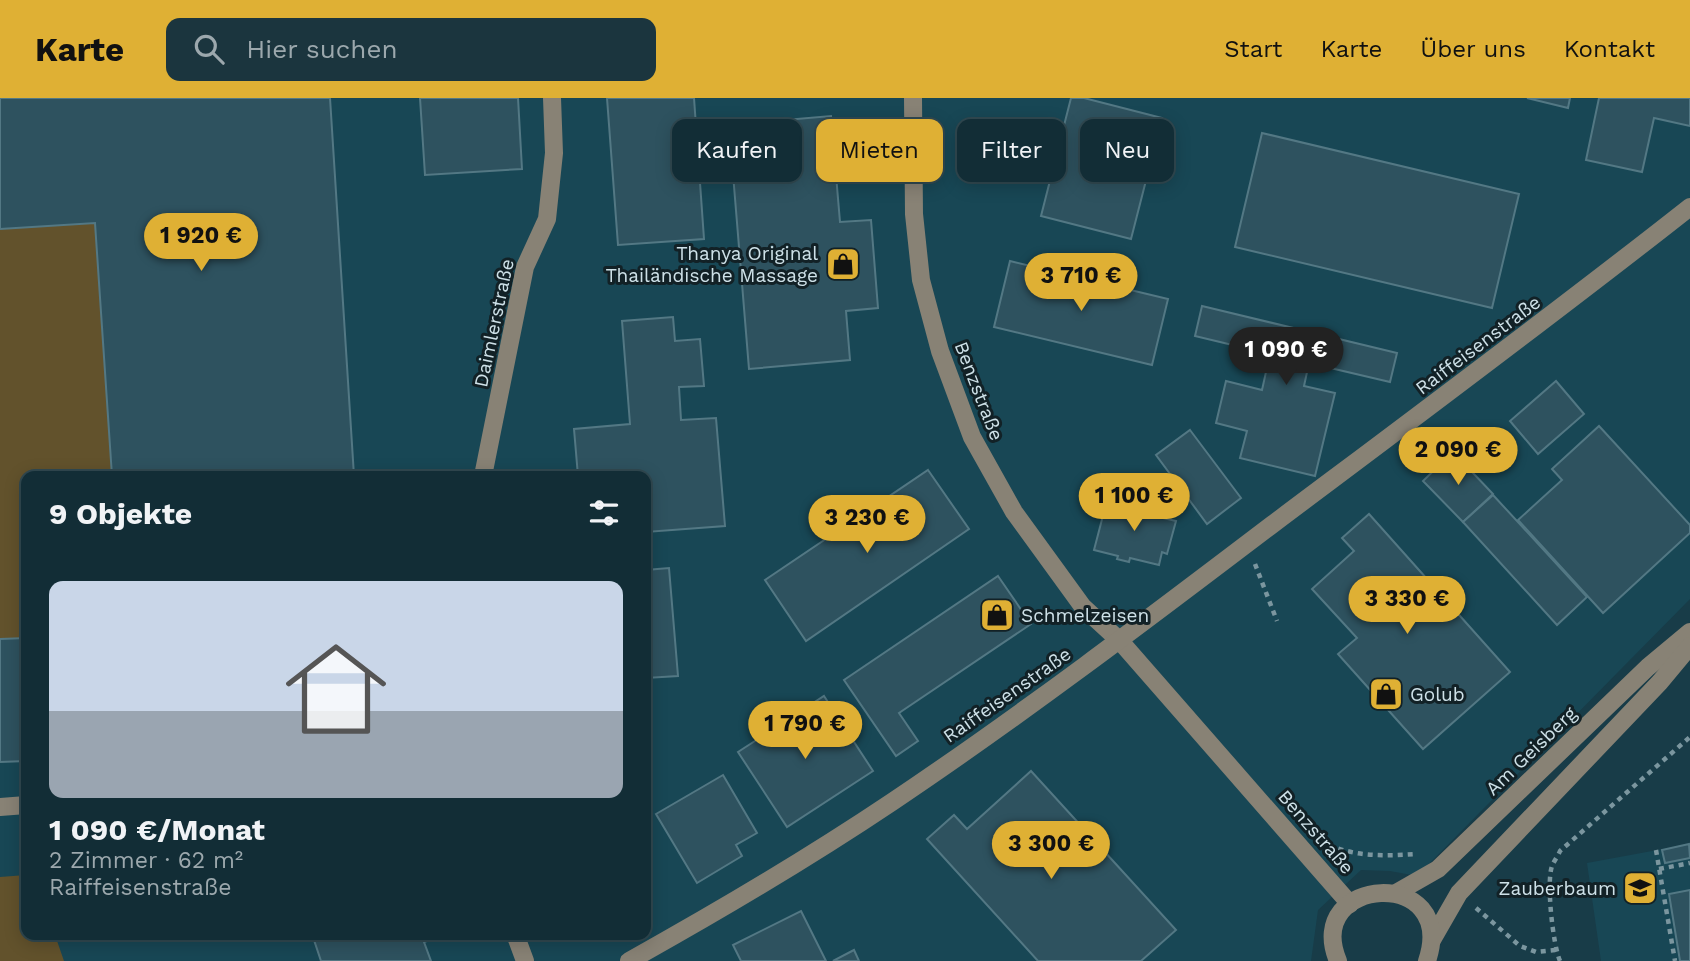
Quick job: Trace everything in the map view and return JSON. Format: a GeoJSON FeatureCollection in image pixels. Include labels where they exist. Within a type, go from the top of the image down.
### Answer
{"type":"FeatureCollection","features":[{"type":"Feature","properties":{"kind":"street","name":"Daimlerstraße"},"geometry":{"type":"LineString","coordinates":[[485,471],[525,267],[547,219],[554,153],[552,98]]}},
{"type":"Feature","properties":{"kind":"street","name":"Benzstraße"},"geometry":{"type":"LineString","coordinates":[[914,98],[914,214],[921,280],[940,351],[972,437],[1014,512],[1083,607],[1120,641],[1350,904]]}},
{"type":"Feature","properties":{"kind":"street","name":"Raiffeisenstraße"},"geometry":{"type":"LineString","coordinates":[[629,961],[743,897],[892,802],[1120,641],[1561,310],[1690,207]]}},
{"type":"Feature","properties":{"kind":"street","name":"Am Geisberg"},"geometry":{"type":"LineString","coordinates":[[1396,893],[1438,869],[1648,667],[1690,632]]}},
{"type":"Feature","properties":{"kind":"street"},"geometry":{"type":"LineString","coordinates":[[1427,961],[1432,940],[1459,893],[1660,682],[1690,646]]}},
{"type":"Feature","properties":{"kind":"street"},"geometry":{"type":"LineString","coordinates":[[0,807],[21,805]]}},
{"type":"Feature","properties":{"kind":"street"},"geometry":{"type":"LineString","coordinates":[[1338,961],[1333,943],[1334,931],[1341,915],[1350,904],[1364,895],[1396,893],[1419,907],[1430,928],[1432,940]]}},
{"type":"Feature","properties":{"kind":"street"},"geometry":{"type":"LineString","coordinates":[[517,940],[525,961]]}},
{"type":"Feature","properties":{"kind":"path"},"geometry":{"type":"LineString","coordinates":[[1247,544],[1277,621]]}},
{"type":"Feature","properties":{"kind":"path"},"geometry":{"type":"LineString","coordinates":[[1560,961],[1555,950],[1550,886],[1552,867],[1560,851],[1690,737]]}},
{"type":"Feature","properties":{"kind":"path"},"geometry":{"type":"LineString","coordinates":[[1319,840],[1345,852],[1388,856],[1421,853],[1438,869]]}},
{"type":"Feature","properties":{"kind":"path"},"geometry":{"type":"LineString","coordinates":[[1656,850],[1660,857],[1659,869],[1675,961]]}},
{"type":"Feature","properties":{"kind":"path"},"geometry":{"type":"LineString","coordinates":[[1659,869],[1690,863]]}},
{"type":"Feature","properties":{"kind":"path"},"geometry":{"type":"LineString","coordinates":[[1459,893],[1520,946],[1536,952],[1555,950]]}},
{"type":"Feature","properties":{"kind":"shaded area"},"geometry":{"type":"Polygon","coordinates":[[[0,98],[1690,98],[1690,599],[1417,876],[1361,870],[1318,910],[1311,961],[0,961],[0,98]]]}},
{"type":"Feature","properties":{"kind":"shaded area"},"geometry":{"type":"Polygon","coordinates":[[[95,223],[112,471],[21,471],[21,638],[0,639],[0,229],[95,223]]]}},
{"type":"Feature","properties":{"kind":"shaded area","name":"Zauberbaum"},"geometry":{"type":"Polygon","coordinates":[[[1690,844],[1690,961],[1601,961],[1587,863],[1690,844]]]}},
{"type":"Feature","properties":{"kind":"shaded area"},"geometry":{"type":"Polygon","coordinates":[[[21,875],[21,940],[57,940],[64,961],[0,961],[0,877],[21,875]]]}},
{"type":"Feature","properties":{"kind":"building"},"geometry":{"type":"Polygon","coordinates":[[[0,98],[330,98],[354,471],[112,471],[95,223],[0,229],[0,98]]]}},
{"type":"Feature","properties":{"kind":"building"},"geometry":{"type":"Polygon","coordinates":[[[420,98],[518,98],[522,169],[425,175],[420,98]]]}},
{"type":"Feature","properties":{"kind":"building"},"geometry":{"type":"Polygon","coordinates":[[[607,98],[694,98],[695,119],[672,119],[672,182],[700,182],[704,239],[618,245],[607,98]]]}},
{"type":"Feature","properties":{"kind":"building"},"geometry":{"type":"Polygon","coordinates":[[[1071,98],[1084,98],[1162,118],[1080,119],[1080,182],[1146,182],[1131,239],[1041,216],[1050,182],[1066,182],[1066,119],[1071,98]]]}},
{"type":"Feature","properties":{"kind":"building"},"geometry":{"type":"Polygon","coordinates":[[[1527,98],[1570,98],[1568,108],[1527,98]]]}},
{"type":"Feature","properties":{"kind":"building"},"geometry":{"type":"Polygon","coordinates":[[[1599,98],[1690,98],[1690,126],[1654,118],[1642,172],[1586,160],[1599,98]]]}},
{"type":"Feature","properties":{"kind":"building"},"geometry":{"type":"Polygon","coordinates":[[[831,116],[831,119],[816,119],[816,182],[837,182],[840,222],[871,220],[878,308],[846,311],[850,360],[749,369],[734,182],[802,182],[802,119],[797,119],[831,116]]]}},
{"type":"Feature","properties":{"kind":"building"},"geometry":{"type":"Polygon","coordinates":[[[1262,133],[1519,194],[1492,308],[1235,247],[1262,133]]]}},
{"type":"Feature","properties":{"kind":"building"},"geometry":{"type":"Polygon","coordinates":[[[1010,261],[1168,299],[1152,365],[994,327],[1010,261]]]}},
{"type":"Feature","properties":{"kind":"building"},"geometry":{"type":"Polygon","coordinates":[[[1202,306],[1397,353],[1390,382],[1309,363],[1304,386],[1335,393],[1315,476],[1240,458],[1247,431],[1216,423],[1226,381],[1262,390],[1270,354],[1195,336],[1202,306]]]}},
{"type":"Feature","properties":{"kind":"building"},"geometry":{"type":"Polygon","coordinates":[[[673,317],[675,341],[700,339],[704,386],[679,387],[681,420],[716,418],[725,526],[651,532],[651,471],[578,471],[574,429],[630,424],[622,321],[673,317]]]}},
{"type":"Feature","properties":{"kind":"building"},"geometry":{"type":"Polygon","coordinates":[[[1556,381],[1584,414],[1538,454],[1510,421],[1556,381]]]}},
{"type":"Feature","properties":{"kind":"building"},"geometry":{"type":"Polygon","coordinates":[[[1599,426],[1690,525],[1690,533],[1603,613],[1518,520],[1562,480],[1552,469],[1599,426]]]}},
{"type":"Feature","properties":{"kind":"building"},"geometry":{"type":"Polygon","coordinates":[[[1190,430],[1241,498],[1207,524],[1156,455],[1190,430]]]}},
{"type":"Feature","properties":{"kind":"building"},"geometry":{"type":"Polygon","coordinates":[[[1453,452],[1493,494],[1463,522],[1423,481],[1453,452]]]}},
{"type":"Feature","properties":{"kind":"building"},"geometry":{"type":"Polygon","coordinates":[[[928,470],[969,529],[806,641],[765,580],[928,470]]]}},
{"type":"Feature","properties":{"kind":"building"},"geometry":{"type":"Polygon","coordinates":[[[1493,495],[1587,597],[1557,625],[1463,522],[1493,495]]]}},
{"type":"Feature","properties":{"kind":"building"},"geometry":{"type":"Polygon","coordinates":[[[1119,500],[1155,510],[1154,516],[1176,521],[1167,554],[1162,552],[1159,565],[1130,558],[1129,562],[1117,559],[1118,556],[1094,550],[1106,504],[1117,507],[1119,500]]]}},
{"type":"Feature","properties":{"kind":"building"},"geometry":{"type":"Polygon","coordinates":[[[1369,514],[1510,672],[1423,749],[1338,654],[1357,638],[1312,589],[1354,551],[1342,538],[1369,514]]]}},
{"type":"Feature","properties":{"kind":"building"},"geometry":{"type":"Polygon","coordinates":[[[669,568],[678,676],[651,678],[651,570],[669,568]]]}},
{"type":"Feature","properties":{"kind":"building"},"geometry":{"type":"Polygon","coordinates":[[[998,576],[1031,624],[899,713],[918,741],[896,756],[844,680],[998,576]]]}},
{"type":"Feature","properties":{"kind":"building"},"geometry":{"type":"Polygon","coordinates":[[[21,638],[21,761],[0,762],[0,639],[21,638]]]}},
{"type":"Feature","properties":{"kind":"building"},"geometry":{"type":"Polygon","coordinates":[[[824,696],[873,771],[787,827],[738,752],[824,696]]]}},
{"type":"Feature","properties":{"kind":"building"},"geometry":{"type":"Polygon","coordinates":[[[1031,771],[1176,930],[1141,961],[1038,961],[927,839],[954,815],[967,829],[1031,771]]]}},
{"type":"Feature","properties":{"kind":"building"},"geometry":{"type":"Polygon","coordinates":[[[723,775],[757,833],[736,845],[742,856],[697,883],[656,814],[723,775]]]}},
{"type":"Feature","properties":{"kind":"building"},"geometry":{"type":"Polygon","coordinates":[[[1689,844],[1690,858],[1665,863],[1662,850],[1689,844]]]}},
{"type":"Feature","properties":{"kind":"building"},"geometry":{"type":"Polygon","coordinates":[[[1690,890],[1690,961],[1680,961],[1669,894],[1690,890]]]}},
{"type":"Feature","properties":{"kind":"building"},"geometry":{"type":"Polygon","coordinates":[[[801,911],[826,961],[741,961],[733,945],[801,911]]]}},
{"type":"Feature","properties":{"kind":"building"},"geometry":{"type":"Polygon","coordinates":[[[314,940],[430,940],[424,942],[431,961],[321,961],[314,940]]]}},
{"type":"Feature","properties":{"kind":"building"},"geometry":{"type":"Polygon","coordinates":[[[854,950],[859,961],[833,961],[854,950]]]}},
{"type":"Feature","properties":{"kind":"place","name":"Thanya Original Thailändische Massage"},"geometry":{"type":"Point","coordinates":[843,264]}},
{"type":"Feature","properties":{"kind":"place","name":"Schmelzeisen"},"geometry":{"type":"Point","coordinates":[997,615]}},
{"type":"Feature","properties":{"kind":"place","name":"Golub"},"geometry":{"type":"Point","coordinates":[1386,694]}},
{"type":"Feature","properties":{"kind":"place","name":"Zauberbaum"},"geometry":{"type":"Point","coordinates":[1640,888]}}]}
